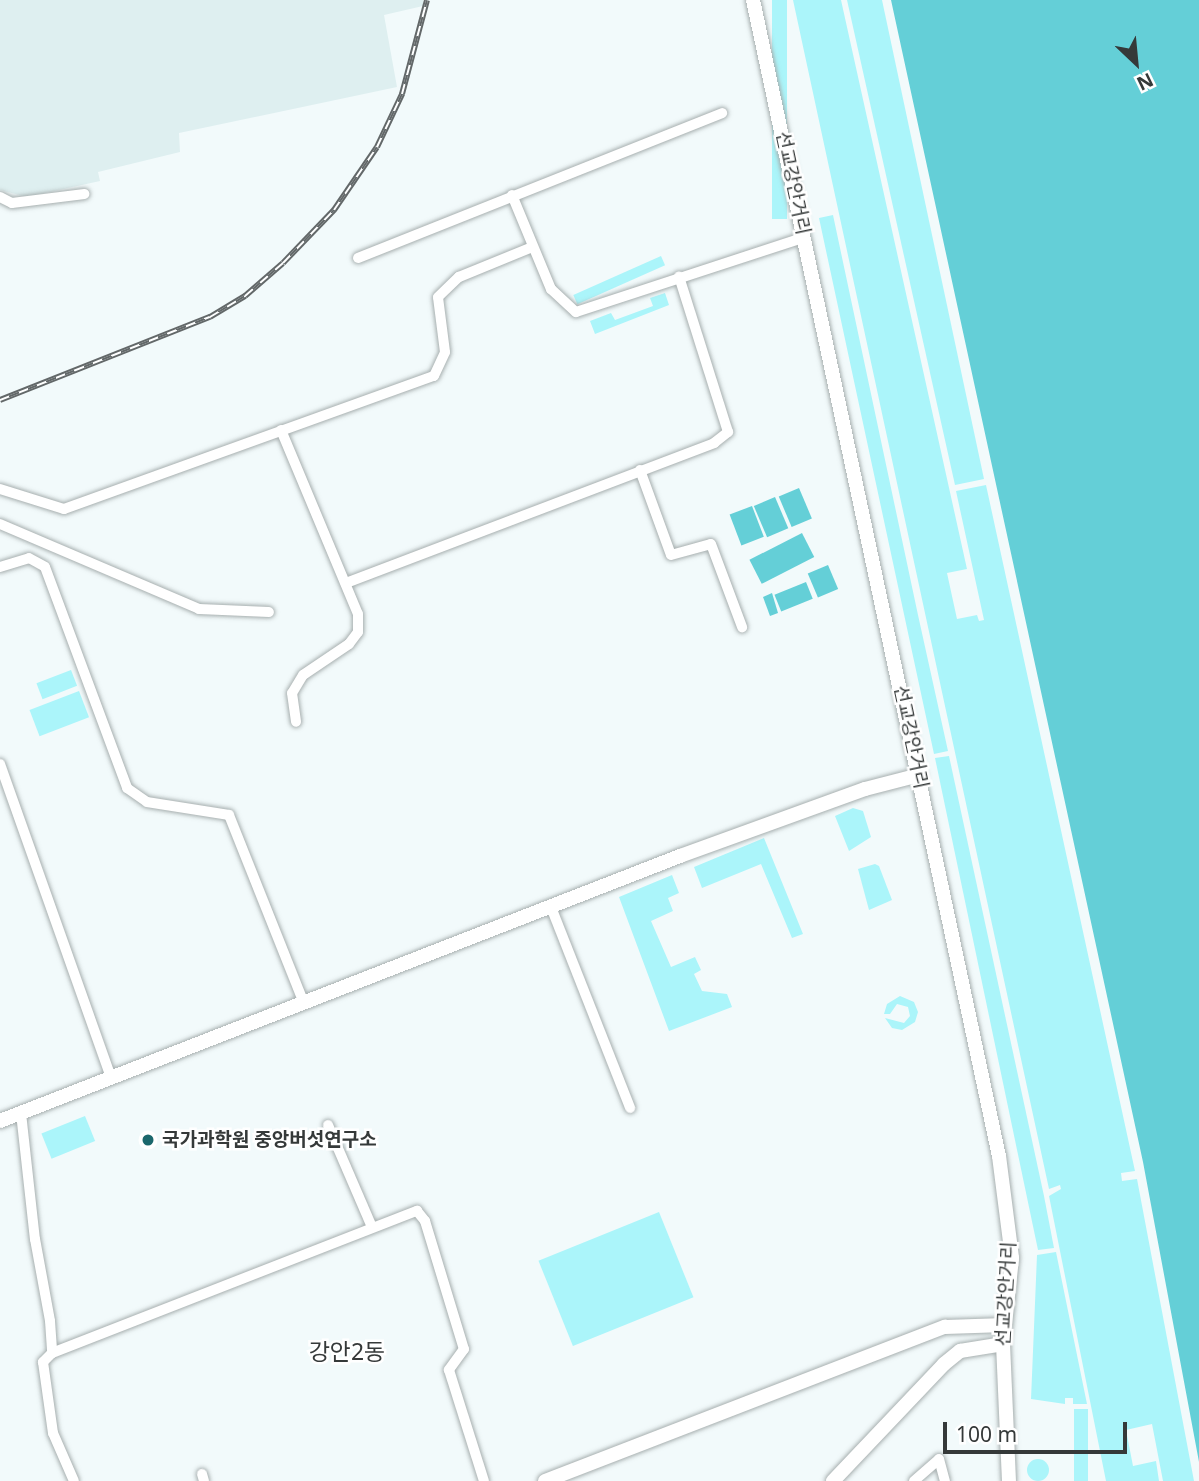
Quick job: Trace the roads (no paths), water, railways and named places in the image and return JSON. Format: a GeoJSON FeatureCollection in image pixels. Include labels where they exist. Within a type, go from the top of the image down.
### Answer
{"type":"FeatureCollection","features":[{"type":"Feature","properties":{"kind":"street","name":"선교강안거리"},"geometry":{"type":"LineString","coordinates":[[753,0],[1000,1168],[1012,1258],[1003,1344],[1009,1481]]}},
{"type":"Feature","properties":{"kind":"street"},"geometry":{"type":"LineString","coordinates":[[358,258],[722,113]]}},
{"type":"Feature","properties":{"kind":"street"},"geometry":{"type":"LineString","coordinates":[[0,197],[12,203],[83,194]]}},
{"type":"Feature","properties":{"kind":"street"},"geometry":{"type":"LineString","coordinates":[[512,195],[554,295],[576,312],[805,237]]}},
{"type":"Feature","properties":{"kind":"street"},"geometry":{"type":"LineString","coordinates":[[0,489],[64,509],[434,376],[445,352],[438,298],[459,277],[532,247]]}},
{"type":"Feature","properties":{"kind":"street"},"geometry":{"type":"LineString","coordinates":[[346,583],[714,443],[728,432],[679,277]]}},
{"type":"Feature","properties":{"kind":"street"},"geometry":{"type":"LineString","coordinates":[[281,430],[358,614],[358,632],[349,644],[303,675],[292,693],[296,722]]}},
{"type":"Feature","properties":{"kind":"street"},"geometry":{"type":"LineString","coordinates":[[640,470],[671,555],[711,544],[742,627]]}},
{"type":"Feature","properties":{"kind":"street"},"geometry":{"type":"LineString","coordinates":[[0,524],[199,609],[269,612]]}},
{"type":"Feature","properties":{"kind":"street"},"geometry":{"type":"LineString","coordinates":[[0,567],[29,558],[45,567],[127,788],[147,802],[229,816],[303,1000]]}},
{"type":"Feature","properties":{"kind":"street"},"geometry":{"type":"LineString","coordinates":[[0,764],[110,1075]]}},
{"type":"Feature","properties":{"kind":"street"},"geometry":{"type":"LineString","coordinates":[[0,1121],[110,1075],[551,906],[853,793],[919,775]]}},
{"type":"Feature","properties":{"kind":"street"},"geometry":{"type":"LineString","coordinates":[[551,906],[630,1108]]}},
{"type":"Feature","properties":{"kind":"street"},"geometry":{"type":"LineString","coordinates":[[21,1113],[51,1353]]}},
{"type":"Feature","properties":{"kind":"street"},"geometry":{"type":"LineString","coordinates":[[328,1125],[372,1227]]}},
{"type":"Feature","properties":{"kind":"street"},"geometry":{"type":"LineString","coordinates":[[74,1481],[53,1433],[43,1362],[51,1353],[417,1211],[425,1221],[464,1349],[449,1370],[484,1481]]}},
{"type":"Feature","properties":{"kind":"street"},"geometry":{"type":"LineString","coordinates":[[545,1481],[946,1327],[1005,1325]]}},
{"type":"Feature","properties":{"kind":"street"},"geometry":{"type":"LineString","coordinates":[[833,1481],[944,1364],[960,1351],[1003,1344]]}},
{"type":"Feature","properties":{"kind":"street"},"geometry":{"type":"LineString","coordinates":[[914,1481],[939,1458],[945,1481]]}},
{"type":"Feature","properties":{"kind":"railway"},"geometry":{"type":"LineString","coordinates":[[0,400],[210,317],[245,296],[283,263],[334,210],[377,147],[402,94],[427,0]]}},
{"type":"Feature","properties":{"kind":"place","name":"국가과학원 중앙버섯연구소"},"geometry":{"type":"Point","coordinates":[148,1140]}},
{"type":"Feature","properties":{"kind":"district","name":"강안2동"},"geometry":{"type":"Point","coordinates":[347,1351]}}]}
